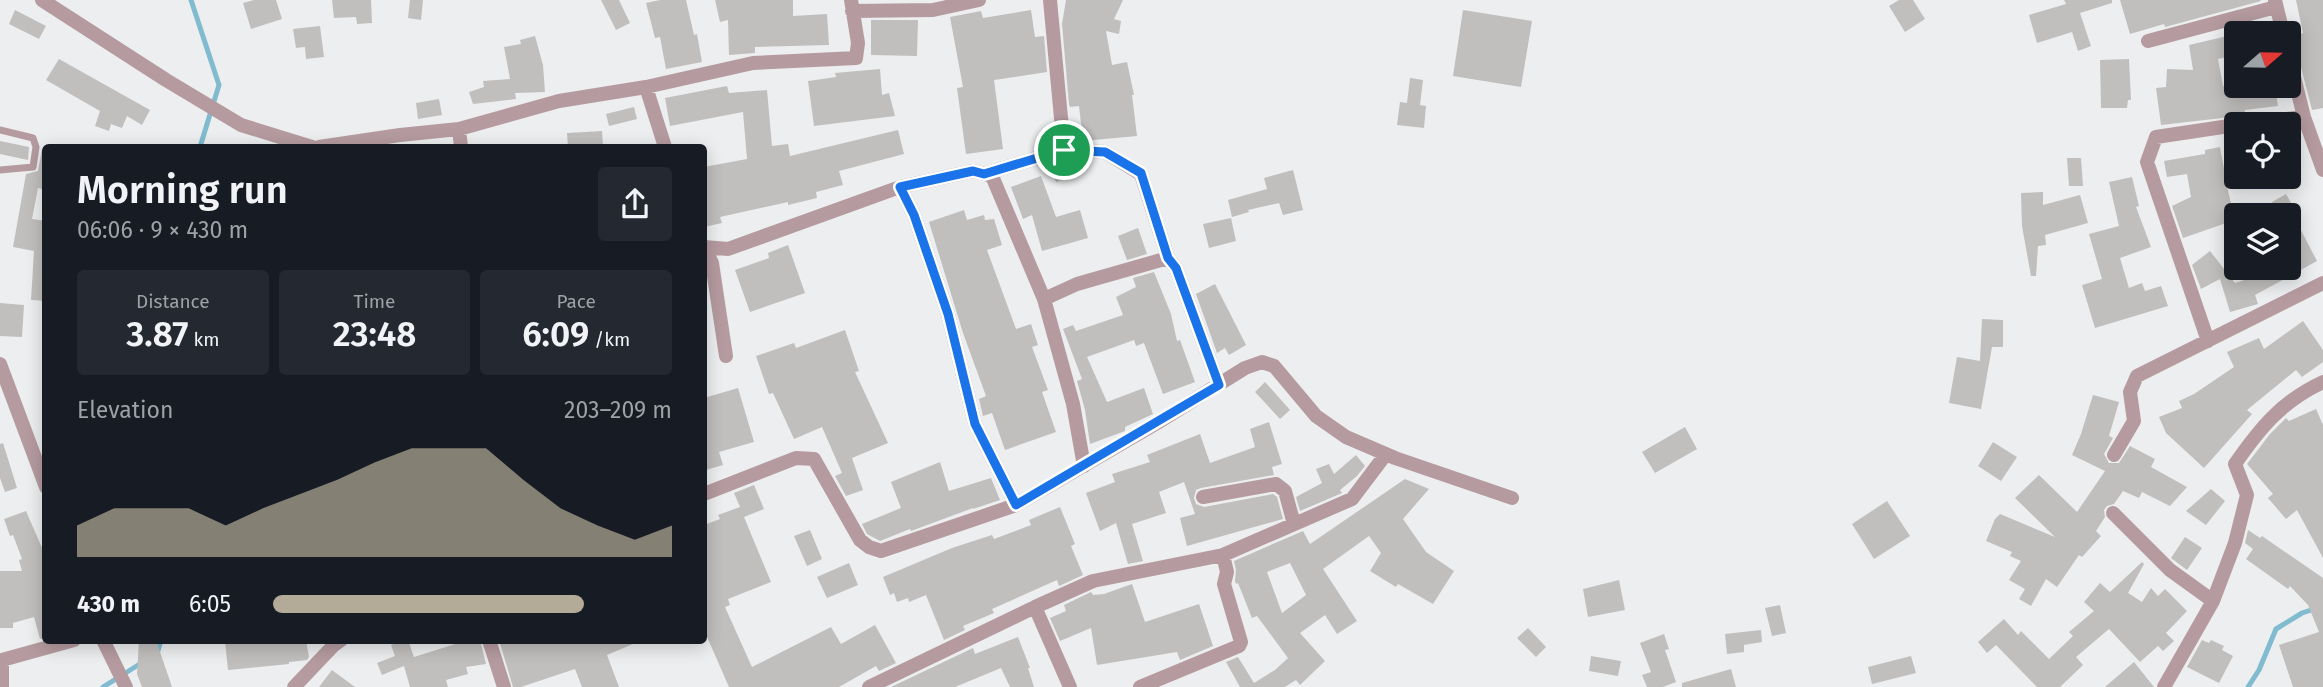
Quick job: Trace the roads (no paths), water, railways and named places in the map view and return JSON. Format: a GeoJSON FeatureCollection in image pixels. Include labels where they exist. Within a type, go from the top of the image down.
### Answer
{"type":"FeatureCollection","features":[{"type":"Feature","properties":{"kind":"street"},"geometry":{"type":"LineString","coordinates":[[42,0],[166,80],[242,125],[302,144]]}},
{"type":"Feature","properties":{"kind":"street"},"geometry":{"type":"LineString","coordinates":[[339,144],[459,130],[559,101],[646,87],[753,63],[856,58],[858,43],[852,6],[933,10],[979,0]]}},
{"type":"Feature","properties":{"kind":"street"},"geometry":{"type":"LineString","coordinates":[[1050,0],[1064,150]]}},
{"type":"Feature","properties":{"kind":"street"},"geometry":{"type":"LineString","coordinates":[[2148,41],[2275,4],[2280,21]]}},
{"type":"Feature","properties":{"kind":"street"},"geometry":{"type":"LineString","coordinates":[[646,87],[664,144]]}},
{"type":"Feature","properties":{"kind":"street"},"geometry":{"type":"LineString","coordinates":[[2299,98],[2323,170]]}},
{"type":"Feature","properties":{"kind":"street"},"geometry":{"type":"LineString","coordinates":[[2208,341],[2147,162],[2156,137],[2224,127]]}},
{"type":"Feature","properties":{"kind":"street"},"geometry":{"type":"LineString","coordinates":[[459,130],[461,144]]}},
{"type":"Feature","properties":{"kind":"street"},"geometry":{"type":"LineString","coordinates":[[984,174],[1064,150],[1105,152],[1141,173],[1168,258],[1176,268],[1219,385]]}},
{"type":"Feature","properties":{"kind":"street"},"geometry":{"type":"LineString","coordinates":[[707,248],[728,249],[900,187],[973,171],[992,176],[1044,299],[1073,404],[1084,466]]}},
{"type":"Feature","properties":{"kind":"street"},"geometry":{"type":"LineString","coordinates":[[900,187],[914,215],[948,314],[975,424],[1016,505]]}},
{"type":"Feature","properties":{"kind":"street"},"geometry":{"type":"LineString","coordinates":[[707,254],[712,263],[726,356]]}},
{"type":"Feature","properties":{"kind":"street"},"geometry":{"type":"LineString","coordinates":[[1044,299],[1077,284],[1168,258]]}},
{"type":"Feature","properties":{"kind":"street"},"geometry":{"type":"LineString","coordinates":[[2114,455],[2134,421],[2130,392],[2137,376],[2323,283]]}},
{"type":"Feature","properties":{"kind":"street"},"geometry":{"type":"LineString","coordinates":[[707,493],[796,458],[814,459],[860,540],[881,551],[1016,505],[1245,368],[1262,362],[1274,366],[1316,416],[1346,437],[1386,454],[1512,498]]}},
{"type":"Feature","properties":{"kind":"street"},"geometry":{"type":"LineString","coordinates":[[0,364],[42,476]]}},
{"type":"Feature","properties":{"kind":"street"},"geometry":{"type":"LineString","coordinates":[[2164,687],[2213,601],[2235,543],[2247,495],[2235,464],[2270,417],[2305,390],[2323,382]]}},
{"type":"Feature","properties":{"kind":"street"},"geometry":{"type":"LineString","coordinates":[[869,687],[1093,581],[1223,555],[1352,499],[1386,454]]}},
{"type":"Feature","properties":{"kind":"street"},"geometry":{"type":"LineString","coordinates":[[1203,497],[1276,484],[1285,491],[1294,524]]}},
{"type":"Feature","properties":{"kind":"street"},"geometry":{"type":"LineString","coordinates":[[2113,513],[2170,570],[2213,601]]}},
{"type":"Feature","properties":{"kind":"street"},"geometry":{"type":"LineString","coordinates":[[1140,687],[1239,646],[1241,642],[1224,584],[1227,572],[1223,555]]}},
{"type":"Feature","properties":{"kind":"street"},"geometry":{"type":"LineString","coordinates":[[1035,607],[1070,687]]}},
{"type":"Feature","properties":{"kind":"street"},"geometry":{"type":"LineString","coordinates":[[2,687],[2,660],[60,644]]}},
{"type":"Feature","properties":{"kind":"street"},"geometry":{"type":"LineString","coordinates":[[105,644],[126,687]]}},
{"type":"Feature","properties":{"kind":"street"},"geometry":{"type":"LineString","coordinates":[[294,687],[335,644]]}},
{"type":"Feature","properties":{"kind":"street"},"geometry":{"type":"LineString","coordinates":[[490,644],[504,687]]}},
{"type":"Feature","properties":{"kind":"lane"},"geometry":{"type":"LineString","coordinates":[[0,130],[33,138],[36,147],[33,167],[0,170]]}},
{"type":"Feature","properties":{"kind":"waterway"},"geometry":{"type":"LineString","coordinates":[[191,0],[219,85],[201,144]]}},
{"type":"Feature","properties":{"kind":"waterway"},"geometry":{"type":"LineString","coordinates":[[2248,687],[2259,670],[2276,629],[2302,613],[2323,606]]}},
{"type":"Feature","properties":{"kind":"waterway"},"geometry":{"type":"LineString","coordinates":[[157,654],[160,644]]}},
{"type":"Feature","properties":{"kind":"waterway"},"geometry":{"type":"LineString","coordinates":[[103,687],[143,662]]}}]}
